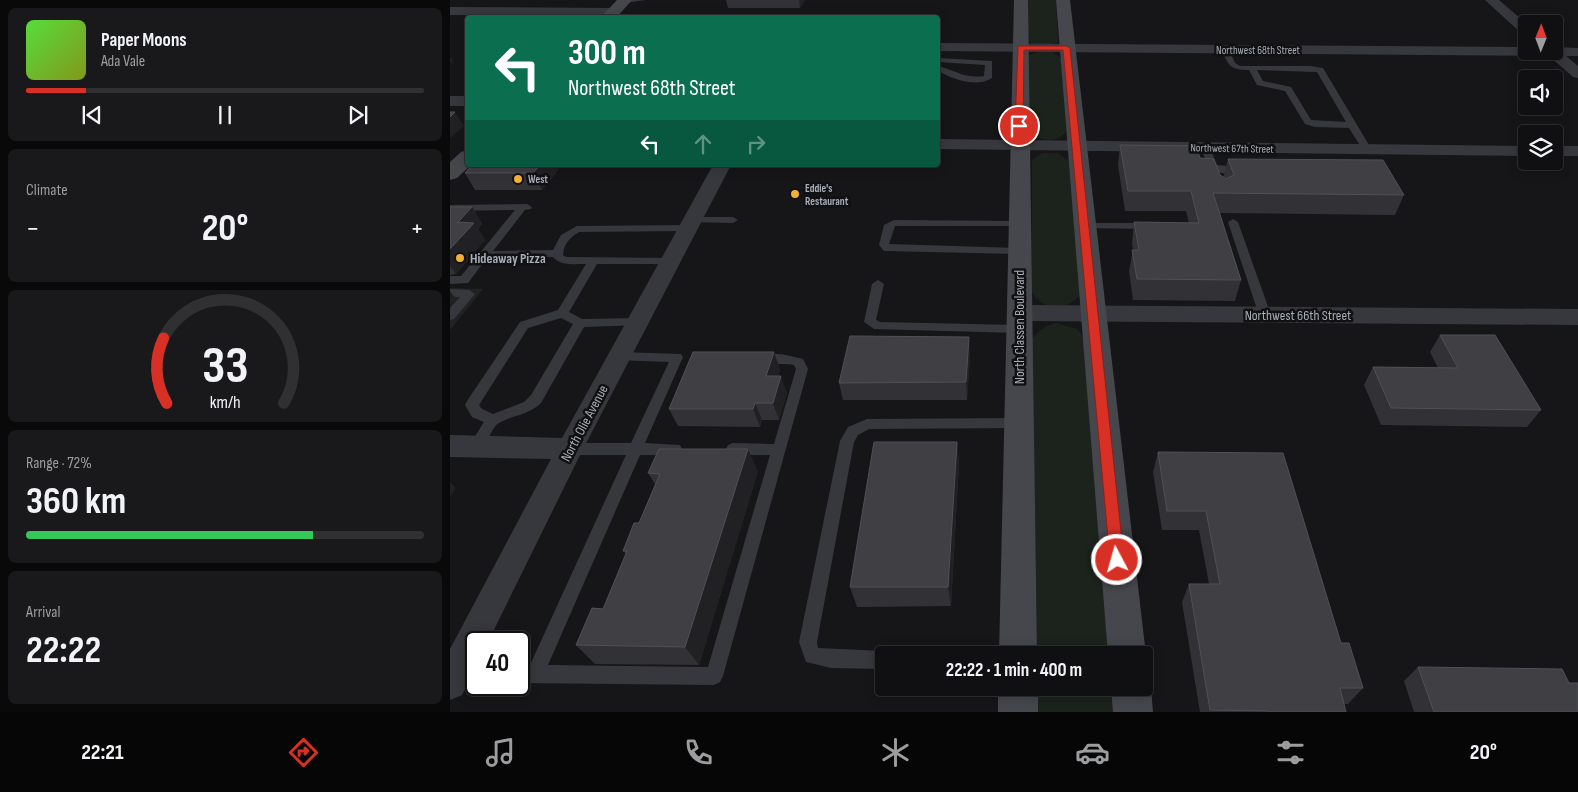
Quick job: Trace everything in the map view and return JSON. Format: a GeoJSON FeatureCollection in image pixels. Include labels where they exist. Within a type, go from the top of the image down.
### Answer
{"type":"FeatureCollection","features":[{"type":"Feature","properties":{"kind":"street","name":"North Classen Boulevard"},"geometry":{"type":"LineString","coordinates":[[1018,646],[1021,0]]}},
{"type":"Feature","properties":{"kind":"street"},"geometry":{"type":"LineString","coordinates":[[1062,0],[1126,646]]}},
{"type":"Feature","properties":{"kind":"street"},"geometry":{"type":"LineString","coordinates":[[1491,0],[1518,23]]}},
{"type":"Feature","properties":{"kind":"street"},"geometry":{"type":"LineString","coordinates":[[450,11],[617,8]]}},
{"type":"Feature","properties":{"kind":"street","name":"Northwest 68th Street"},"geometry":{"type":"LineString","coordinates":[[940,47],[1518,52]]}},
{"type":"Feature","properties":{"kind":"street","name":"Northwest 68th Street"},"geometry":{"type":"LineString","coordinates":[[1563,52],[1578,52]]}},
{"type":"Feature","properties":{"kind":"street"},"geometry":{"type":"LineString","coordinates":[[1561,60],[1578,74]]}},
{"type":"Feature","properties":{"kind":"street"},"geometry":{"type":"LineString","coordinates":[[450,101],[465,101]]}},
{"type":"Feature","properties":{"kind":"street","name":"Northwest 67th Street"},"geometry":{"type":"LineString","coordinates":[[940,144],[1206,148],[1360,154],[1518,151]]}},
{"type":"Feature","properties":{"kind":"street"},"geometry":{"type":"LineString","coordinates":[[1563,151],[1578,152]]}},
{"type":"Feature","properties":{"kind":"street"},"geometry":{"type":"LineString","coordinates":[[450,174],[465,159]]}},
{"type":"Feature","properties":{"kind":"street","name":"North Olie Avenue"},"geometry":{"type":"LineString","coordinates":[[460,676],[570,449],[721,167]]}},
{"type":"Feature","properties":{"kind":"street","name":"Northwest 66th Street"},"geometry":{"type":"LineString","coordinates":[[1019,321],[1092,314],[1578,318]]}},
{"type":"Feature","properties":{"kind":"street"},"geometry":{"type":"LineString","coordinates":[[450,446],[570,449]]}},
{"type":"Feature","properties":{"kind":"street"},"geometry":{"type":"LineString","coordinates":[[1018,696],[1018,712]]}},
{"type":"Feature","properties":{"kind":"street"},"geometry":{"type":"LineString","coordinates":[[1132,696],[1133,712]]}},
{"type":"Feature","properties":{"kind":"lane"},"geometry":{"type":"LineString","coordinates":[[617,8],[643,0]]}},
{"type":"Feature","properties":{"kind":"lane"},"geometry":{"type":"LineString","coordinates":[[1225,49],[1234,66],[1252,68],[1311,68],[1320,70],[1353,124],[1360,154]]}},
{"type":"Feature","properties":{"kind":"lane"},"geometry":{"type":"LineString","coordinates":[[940,60],[989,62],[988,78],[984,79],[958,79],[940,69]]}},
{"type":"Feature","properties":{"kind":"lane"},"geometry":{"type":"LineString","coordinates":[[1252,68],[1260,83],[1288,89],[1308,122],[1315,124],[1353,124]]}},
{"type":"Feature","properties":{"kind":"lane"},"geometry":{"type":"LineString","coordinates":[[1206,148],[1213,172],[1218,170],[1256,170]]}},
{"type":"Feature","properties":{"kind":"lane"},"geometry":{"type":"LineString","coordinates":[[450,208],[525,208],[464,280],[450,280]]}},
{"type":"Feature","properties":{"kind":"lane"},"geometry":{"type":"LineString","coordinates":[[671,261],[564,260],[558,257],[558,253],[561,240],[577,229],[690,224],[733,220]]}},
{"type":"Feature","properties":{"kind":"lane"},"geometry":{"type":"LineString","coordinates":[[1233,222],[1265,315]]}},
{"type":"Feature","properties":{"kind":"lane"},"geometry":{"type":"LineString","coordinates":[[1019,224],[894,223],[889,225],[884,245],[888,250],[1019,251]]}},
{"type":"Feature","properties":{"kind":"lane"},"geometry":{"type":"LineString","coordinates":[[1083,226],[1167,226]]}},
{"type":"Feature","properties":{"kind":"lane"},"geometry":{"type":"LineString","coordinates":[[484,255],[558,253]]}},
{"type":"Feature","properties":{"kind":"lane"},"geometry":{"type":"LineString","coordinates":[[493,420],[476,413],[472,404],[524,325],[562,313],[594,260]]}},
{"type":"Feature","properties":{"kind":"lane"},"geometry":{"type":"LineString","coordinates":[[878,284],[870,322],[878,326],[1019,321]]}},
{"type":"Feature","properties":{"kind":"lane"},"geometry":{"type":"LineString","coordinates":[[450,293],[469,294],[450,316]]}},
{"type":"Feature","properties":{"kind":"lane"},"geometry":{"type":"LineString","coordinates":[[562,313],[580,323],[638,322]]}},
{"type":"Feature","properties":{"kind":"lane"},"geometry":{"type":"LineString","coordinates":[[476,446],[493,420],[529,406],[536,400],[580,323]]}},
{"type":"Feature","properties":{"kind":"lane"},"geometry":{"type":"LineString","coordinates":[[535,674],[636,448],[682,357],[619,356]]}},
{"type":"Feature","properties":{"kind":"lane"},"geometry":{"type":"LineString","coordinates":[[530,674],[714,676],[802,369],[799,362],[789,359],[742,358]]}},
{"type":"Feature","properties":{"kind":"lane"},"geometry":{"type":"LineString","coordinates":[[875,660],[831,659],[812,656],[808,642],[847,442],[853,431],[867,424],[1019,423]]}},
{"type":"Feature","properties":{"kind":"lane"},"geometry":{"type":"LineString","coordinates":[[570,449],[693,449]]}},
{"type":"Feature","properties":{"kind":"lane"},"geometry":{"type":"LineString","coordinates":[[722,449],[779,450]]}},
{"type":"Feature","properties":{"kind":"shaded area"},"geometry":{"type":"Polygon","coordinates":[[[1026,0],[1056,0],[1058,42],[1043,45],[1028,41],[1026,0]]]}},
{"type":"Feature","properties":{"kind":"shaded area"},"geometry":{"type":"Polygon","coordinates":[[[1039,52],[1052,52],[1061,58],[1066,131],[1059,138],[1048,140],[1028,132],[1028,55],[1039,52]]]}},
{"type":"Feature","properties":{"kind":"shaded area"},"geometry":{"type":"Polygon","coordinates":[[[1042,153],[1058,153],[1070,162],[1081,294],[1063,306],[1049,306],[1042,303],[1032,292],[1032,160],[1042,153]]]}},
{"type":"Feature","properties":{"kind":"shaded area"},"geometry":{"type":"Polygon","coordinates":[[[450,288],[483,289],[450,330],[450,288]]]}},
{"type":"Feature","properties":{"kind":"shaded area"},"geometry":{"type":"Polygon","coordinates":[[[1056,323],[1077,329],[1084,338],[1112,646],[1037,646],[1032,339],[1042,329],[1056,323]]]}},
{"type":"Feature","properties":{"kind":"shaded area"},"geometry":{"type":"Polygon","coordinates":[[[1037,696],[1117,696],[1118,712],[1038,712],[1037,696]]]}},
{"type":"Feature","properties":{"kind":"building"},"geometry":{"type":"Polygon","coordinates":[[[1120,145],[1196,146],[1200,158],[1214,159],[1220,175],[1226,179],[1234,175],[1228,159],[1383,160],[1404,195],[1213,193],[1241,280],[1137,279],[1132,250],[1139,250],[1134,222],[1199,223],[1191,191],[1128,191],[1120,145]]]}},
{"type":"Feature","properties":{"kind":"building"},"geometry":{"type":"Polygon","coordinates":[[[470,167],[538,167],[533,173],[465,173],[470,167]]]}},
{"type":"Feature","properties":{"kind":"building"},"geometry":{"type":"Polygon","coordinates":[[[450,207],[472,207],[458,222],[474,223],[450,249],[450,207]]]}},
{"type":"Feature","properties":{"kind":"building"},"geometry":{"type":"Polygon","coordinates":[[[1440,335],[1495,335],[1541,410],[1391,408],[1373,367],[1458,368],[1440,335]]]}},
{"type":"Feature","properties":{"kind":"building"},"geometry":{"type":"Polygon","coordinates":[[[850,336],[969,337],[966,382],[839,383],[850,336]]]}},
{"type":"Feature","properties":{"kind":"building"},"geometry":{"type":"Polygon","coordinates":[[[693,352],[774,352],[766,376],[781,376],[773,403],[755,403],[753,409],[669,409],[693,352]]]}},
{"type":"Feature","properties":{"kind":"building"},"geometry":{"type":"Polygon","coordinates":[[[874,442],[957,442],[948,587],[850,587],[874,442]]]}},
{"type":"Feature","properties":{"kind":"building"},"geometry":{"type":"Polygon","coordinates":[[[659,449],[748,449],[685,647],[576,645],[592,608],[603,609],[627,551],[623,551],[634,523],[639,523],[660,474],[648,473],[659,449]]]}},
{"type":"Feature","properties":{"kind":"building"},"geometry":{"type":"Polygon","coordinates":[[[1158,452],[1283,453],[1341,643],[1349,643],[1363,688],[1340,688],[1346,712],[1210,710],[1189,584],[1220,584],[1206,511],[1167,511],[1158,452]]]}},
{"type":"Feature","properties":{"kind":"building"},"geometry":{"type":"Polygon","coordinates":[[[1418,667],[1562,669],[1569,683],[1578,683],[1578,712],[1434,712],[1418,667]]]}},
{"type":"Feature","properties":{"kind":"place","name":"West"},"geometry":{"type":"Point","coordinates":[518,179]}},
{"type":"Feature","properties":{"kind":"place","name":"Eddie's Restaurant"},"geometry":{"type":"Point","coordinates":[795,194]}},
{"type":"Feature","properties":{"kind":"place","name":"Hideaway Pizza"},"geometry":{"type":"Point","coordinates":[460,258]}},
{"type":"Feature","properties":{"kind":"route"},"geometry":{"type":"LineString","coordinates":[[1019,126],[1020,48],[1066,48],[1117,560]]}}]}
